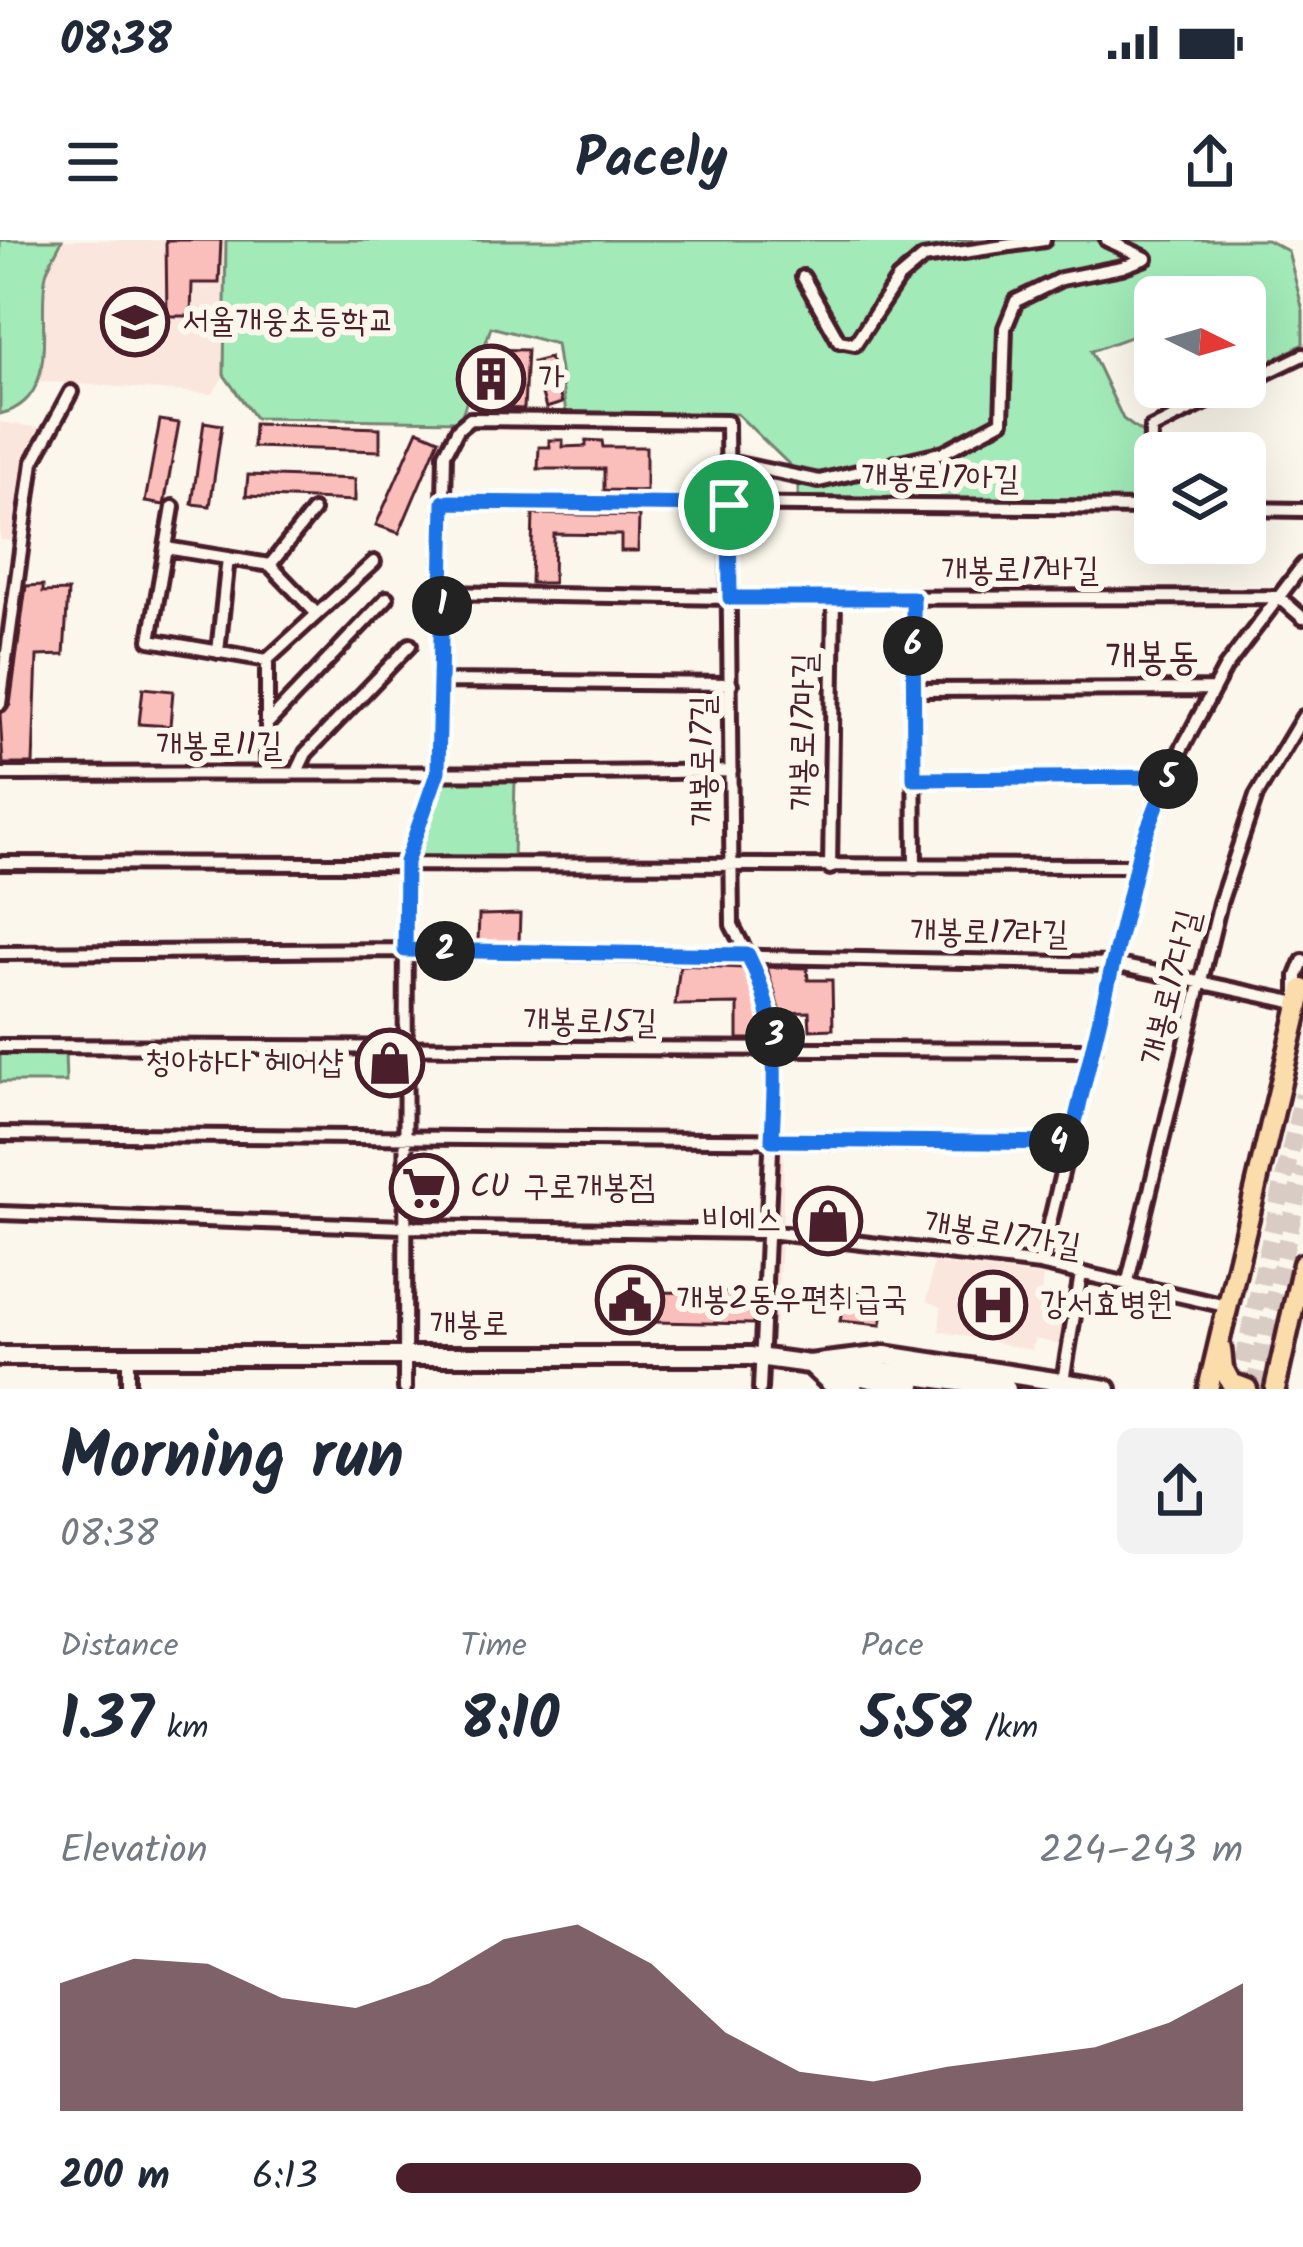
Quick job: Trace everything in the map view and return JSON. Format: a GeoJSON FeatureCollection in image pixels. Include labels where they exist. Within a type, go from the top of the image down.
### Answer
{"type":"FeatureCollection","features":[{"type":"Feature","properties":{"kind":"main road"},"geometry":{"type":"LineString","coordinates":[[1208,1389],[1300,996]]}},
{"type":"Feature","properties":{"kind":"main road"},"geometry":{"type":"LineString","coordinates":[[1271,1386],[1303,1264]]}},
{"type":"Feature","properties":{"kind":"main road"},"geometry":{"type":"LineString","coordinates":[[1219,1338],[1223,1368],[1231,1383],[1247,1389]]}},
{"type":"Feature","properties":{"kind":"main road"},"geometry":{"type":"LineString","coordinates":[[809,1364],[885,1355],[1107,1389]]}},
{"type":"Feature","properties":{"kind":"main road","name":"개봉로"},"geometry":{"type":"LineString","coordinates":[[0,1356],[764,1357],[910,1389]]}},
{"type":"Feature","properties":{"kind":"main road"},"geometry":{"type":"LineString","coordinates":[[809,1364],[830,1384],[854,1389]]}},
{"type":"Feature","properties":{"kind":"main road","name":"개봉로"},"geometry":{"type":"LineString","coordinates":[[809,1364],[885,1369],[1007,1389]]}},
{"type":"Feature","properties":{"kind":"street"},"geometry":{"type":"LineString","coordinates":[[803,277],[838,341],[855,344],[898,279],[922,258],[1044,240]]}},
{"type":"Feature","properties":{"kind":"street"},"geometry":{"type":"LineString","coordinates":[[728,462],[819,481],[944,452],[1001,421],[1004,328],[1016,301],[1061,279],[1122,268],[1146,258],[1107,240]]}},
{"type":"Feature","properties":{"kind":"street","name":"개봉로17아길"},"geometry":{"type":"LineString","coordinates":[[1266,373],[1303,355]]}},
{"type":"Feature","properties":{"kind":"street"},"geometry":{"type":"LineString","coordinates":[[0,704],[32,463],[71,392]]}},
{"type":"Feature","properties":{"kind":"street","name":"개봉로17아길"},"geometry":{"type":"LineString","coordinates":[[1151,432],[1194,408]]}},
{"type":"Feature","properties":{"kind":"street","name":"개봉로17길"},"geometry":{"type":"LineString","coordinates":[[444,502],[445,454],[470,418],[727,422],[732,925],[766,992],[776,1052],[760,1389]]}},
{"type":"Feature","properties":{"kind":"street"},"geometry":{"type":"LineString","coordinates":[[405,1389],[406,862],[438,771],[444,502],[729,505]]}},
{"type":"Feature","properties":{"kind":"street","name":"개봉로17아길"},"geometry":{"type":"LineString","coordinates":[[729,505],[1134,508]]}},
{"type":"Feature","properties":{"kind":"street"},"geometry":{"type":"LineString","coordinates":[[173,507],[150,640],[266,660]]}},
{"type":"Feature","properties":{"kind":"street"},"geometry":{"type":"LineString","coordinates":[[1266,509],[1303,510]]}},
{"type":"Feature","properties":{"kind":"street"},"geometry":{"type":"LineString","coordinates":[[270,565],[313,511]]}},
{"type":"Feature","properties":{"kind":"street"},"geometry":{"type":"LineString","coordinates":[[166,548],[270,565],[317,614]]}},
{"type":"Feature","properties":{"kind":"street"},"geometry":{"type":"LineString","coordinates":[[218,652],[228,558]]}},
{"type":"Feature","properties":{"kind":"street"},"geometry":{"type":"LineString","coordinates":[[267,772],[266,660],[374,562]]}},
{"type":"Feature","properties":{"kind":"street"},"geometry":{"type":"LineString","coordinates":[[1040,1264],[1136,866],[1168,777],[1214,689],[1303,565]]}},
{"type":"Feature","properties":{"kind":"street"},"geometry":{"type":"LineString","coordinates":[[0,578],[17,578]]}},
{"type":"Feature","properties":{"kind":"street"},"geometry":{"type":"LineString","coordinates":[[442,593],[730,598]]}},
{"type":"Feature","properties":{"kind":"street"},"geometry":{"type":"LineString","coordinates":[[1279,597],[1303,618]]}},
{"type":"Feature","properties":{"kind":"street","name":"개봉로17바길"},"geometry":{"type":"LineString","coordinates":[[730,598],[1279,597]]}},
{"type":"Feature","properties":{"kind":"street"},"geometry":{"type":"LineString","coordinates":[[267,724],[387,598]]}},
{"type":"Feature","properties":{"kind":"street","name":"개봉로17마길"},"geometry":{"type":"LineString","coordinates":[[830,868],[834,598]]}},
{"type":"Feature","properties":{"kind":"street"},"geometry":{"type":"LineString","coordinates":[[913,598],[915,867]]}},
{"type":"Feature","properties":{"kind":"street"},"geometry":{"type":"LineString","coordinates":[[297,772],[306,753],[410,645]]}},
{"type":"Feature","properties":{"kind":"street"},"geometry":{"type":"LineString","coordinates":[[441,681],[730,683]]}},
{"type":"Feature","properties":{"kind":"street"},"geometry":{"type":"LineString","coordinates":[[914,690],[1214,689]]}},
{"type":"Feature","properties":{"kind":"street","name":"개봉로17다길"},"geometry":{"type":"LineString","coordinates":[[1127,1285],[1198,981],[1256,796],[1303,717]]}},
{"type":"Feature","properties":{"kind":"street"},"geometry":{"type":"LineString","coordinates":[[438,771],[518,775],[731,771]]}},
{"type":"Feature","properties":{"kind":"street","name":"개봉로11길"},"geometry":{"type":"LineString","coordinates":[[0,774],[438,771]]}},
{"type":"Feature","properties":{"kind":"street"},"geometry":{"type":"LineString","coordinates":[[914,779],[1168,777]]}},
{"type":"Feature","properties":{"kind":"street"},"geometry":{"type":"LineString","coordinates":[[0,863],[1136,866]]}},
{"type":"Feature","properties":{"kind":"street"},"geometry":{"type":"LineString","coordinates":[[0,953],[405,950]]}},
{"type":"Feature","properties":{"kind":"street","name":"개봉로15길"},"geometry":{"type":"LineString","coordinates":[[405,950],[748,955]]}},
{"type":"Feature","properties":{"kind":"street","name":"개봉로17라길"},"geometry":{"type":"LineString","coordinates":[[748,955],[1114,964],[1300,996]]}},
{"type":"Feature","properties":{"kind":"street"},"geometry":{"type":"LineString","coordinates":[[1300,996],[1298,976],[1303,961]]}},
{"type":"Feature","properties":{"kind":"street"},"geometry":{"type":"LineString","coordinates":[[0,1046],[405,1048]]}},
{"type":"Feature","properties":{"kind":"street","name":"개봉로15길"},"geometry":{"type":"LineString","coordinates":[[405,1048],[776,1052]]}},
{"type":"Feature","properties":{"kind":"street"},"geometry":{"type":"LineString","coordinates":[[776,1052],[1094,1050]]}},
{"type":"Feature","properties":{"kind":"street"},"geometry":{"type":"LineString","coordinates":[[0,1134],[1070,1143]]}},
{"type":"Feature","properties":{"kind":"street"},"geometry":{"type":"LineString","coordinates":[[0,1214],[768,1232]]}},
{"type":"Feature","properties":{"kind":"street","name":"개봉로17가길"},"geometry":{"type":"LineString","coordinates":[[768,1232],[1040,1264],[1226,1306]]}},
{"type":"Feature","properties":{"kind":"street"},"geometry":{"type":"LineString","coordinates":[[1063,1381],[1081,1274]]}},
{"type":"Feature","properties":{"kind":"street"},"geometry":{"type":"LineString","coordinates":[[128,1356],[128,1389]]}},
{"type":"Feature","properties":{"kind":"shaded area","name":"서울개웅초등학교"},"geometry":{"type":"Polygon","coordinates":[[[62,240],[226,240],[224,375],[213,394],[38,381],[46,273],[62,240]]]}},
{"type":"Feature","properties":{"kind":"shaded area"},"geometry":{"type":"Polygon","coordinates":[[[0,422],[51,429],[33,463],[22,541],[0,540],[0,422]]]}},
{"type":"Feature","properties":{"kind":"shaded area"},"geometry":{"type":"Polygon","coordinates":[[[728,938],[753,943],[785,1034],[776,1324],[757,1324],[765,1093],[762,1013],[728,938]]]}},
{"type":"Feature","properties":{"kind":"shaded area","name":"강서효병원"},"geometry":{"type":"Polygon","coordinates":[[[933,1263],[1043,1276],[1040,1304],[1068,1308],[1061,1345],[1035,1339],[1032,1350],[939,1331],[941,1307],[927,1301],[933,1263]]]}},
{"type":"Feature","properties":{"kind":"green space"},"geometry":{"type":"Polygon","coordinates":[[[0,240],[62,240],[46,274],[40,375],[20,406],[0,414],[0,240]]]}},
{"type":"Feature","properties":{"kind":"green space"},"geometry":{"type":"Polygon","coordinates":[[[226,240],[1267,240],[1288,251],[1303,311],[1303,344],[1266,364],[1266,276],[1134,276],[1134,336],[1091,351],[1123,419],[1141,432],[1134,432],[1134,508],[798,505],[798,473],[737,414],[566,413],[556,344],[491,327],[460,421],[255,418],[224,375],[226,240]]]}},
{"type":"Feature","properties":{"kind":"green space"},"geometry":{"type":"Polygon","coordinates":[[[443,775],[515,779],[513,860],[411,860],[443,775]]]}},
{"type":"Feature","properties":{"kind":"green space"},"geometry":{"type":"Polygon","coordinates":[[[0,1051],[65,1052],[66,1082],[0,1082],[0,1051]]]}},
{"type":"Feature","properties":{"kind":"building"},"geometry":{"type":"Polygon","coordinates":[[[166,240],[221,240],[219,283],[192,283],[191,316],[167,316],[166,240]]]}},
{"type":"Feature","properties":{"kind":"building"},"geometry":{"type":"Polygon","coordinates":[[[487,349],[527,350],[524,409],[478,407],[487,349]]]}},
{"type":"Feature","properties":{"kind":"building"},"geometry":{"type":"Polygon","coordinates":[[[549,358],[562,403],[546,408],[533,362],[549,358]]]}},
{"type":"Feature","properties":{"kind":"building"},"geometry":{"type":"Polygon","coordinates":[[[160,420],[179,423],[164,505],[145,502],[160,420]]]}},
{"type":"Feature","properties":{"kind":"building"},"geometry":{"type":"Polygon","coordinates":[[[204,422],[222,425],[210,506],[192,504],[204,422]]]}},
{"type":"Feature","properties":{"kind":"building"},"geometry":{"type":"Polygon","coordinates":[[[254,424],[380,428],[380,451],[253,447],[254,424]]]}},
{"type":"Feature","properties":{"kind":"building"},"geometry":{"type":"Polygon","coordinates":[[[418,430],[439,439],[399,533],[376,525],[418,430]]]}},
{"type":"Feature","properties":{"kind":"building"},"geometry":{"type":"Polygon","coordinates":[[[549,440],[563,440],[563,447],[586,446],[586,440],[602,441],[603,447],[646,447],[646,491],[604,490],[604,469],[538,469],[539,447],[550,447],[549,440]]]}},
{"type":"Feature","properties":{"kind":"building"},"geometry":{"type":"Polygon","coordinates":[[[248,475],[355,479],[355,501],[246,496],[248,475]]]}},
{"type":"Feature","properties":{"kind":"building"},"geometry":{"type":"Polygon","coordinates":[[[533,514],[639,516],[638,551],[621,551],[621,535],[554,534],[553,583],[531,583],[533,514]]]}},
{"type":"Feature","properties":{"kind":"building"},"geometry":{"type":"Polygon","coordinates":[[[43,585],[43,592],[68,591],[64,655],[37,656],[33,764],[3,764],[0,714],[10,705],[26,586],[43,585]]]}},
{"type":"Feature","properties":{"kind":"building"},"geometry":{"type":"Polygon","coordinates":[[[143,688],[173,691],[170,726],[139,724],[143,688]]]}},
{"type":"Feature","properties":{"kind":"building"},"geometry":{"type":"Polygon","coordinates":[[[520,914],[519,943],[478,942],[479,915],[520,914]]]}},
{"type":"Feature","properties":{"kind":"building"},"geometry":{"type":"Polygon","coordinates":[[[680,965],[743,968],[757,995],[765,1039],[738,1039],[738,1004],[675,1005],[680,965]]]}},
{"type":"Feature","properties":{"kind":"building"},"geometry":{"type":"Polygon","coordinates":[[[767,967],[807,968],[808,980],[832,980],[833,1029],[810,1030],[809,1012],[780,1013],[767,967]]]}},
{"type":"Feature","properties":{"kind":"building"},"geometry":{"type":"Polygon","coordinates":[[[606,1282],[646,1283],[646,1292],[755,1293],[753,1324],[604,1321],[606,1282]]]}},
{"type":"Feature","properties":{"kind":"building"},"geometry":{"type":"Polygon","coordinates":[[[847,1290],[885,1298],[881,1325],[840,1321],[847,1290]]]}},
{"type":"Feature","properties":{"kind":"tunnel"},"geometry":{"type":"LineString","coordinates":[[1237,1389],[1303,1095]]}},
{"type":"Feature","properties":{"kind":"tunnel"},"geometry":{"type":"LineString","coordinates":[[1254,1389],[1303,1169]]}},
{"type":"Feature","properties":{"kind":"place","name":"서울개웅초등학교"},"geometry":{"type":"Point","coordinates":[135,322]}},
{"type":"Feature","properties":{"kind":"place","name":"가"},"geometry":{"type":"Point","coordinates":[491,379]}},
{"type":"Feature","properties":{"kind":"place","name":"청아하다 헤어샵"},"geometry":{"type":"Point","coordinates":[390,1063]}},
{"type":"Feature","properties":{"kind":"place","name":"CU 구로개봉점"},"geometry":{"type":"Point","coordinates":[424,1188]}},
{"type":"Feature","properties":{"kind":"place","name":"비에스"},"geometry":{"type":"Point","coordinates":[828,1221]}},
{"type":"Feature","properties":{"kind":"place","name":"개봉2동우편취급국"},"geometry":{"type":"Point","coordinates":[630,1300]}},
{"type":"Feature","properties":{"kind":"place","name":"강서효병원"},"geometry":{"type":"Point","coordinates":[993,1305]}},
{"type":"Feature","properties":{"kind":"district","name":"개봉동"},"geometry":{"type":"Point","coordinates":[1152,659]}},
{"type":"Feature","properties":{"kind":"route"},"geometry":{"type":"LineString","coordinates":[[444,502],[729,505],[730,598],[913,598],[914,779],[1168,777],[1141,846],[1070,1143],[772,1140],[776,1042],[766,992],[748,955],[405,950],[406,862],[438,771],[444,502]]}}]}
